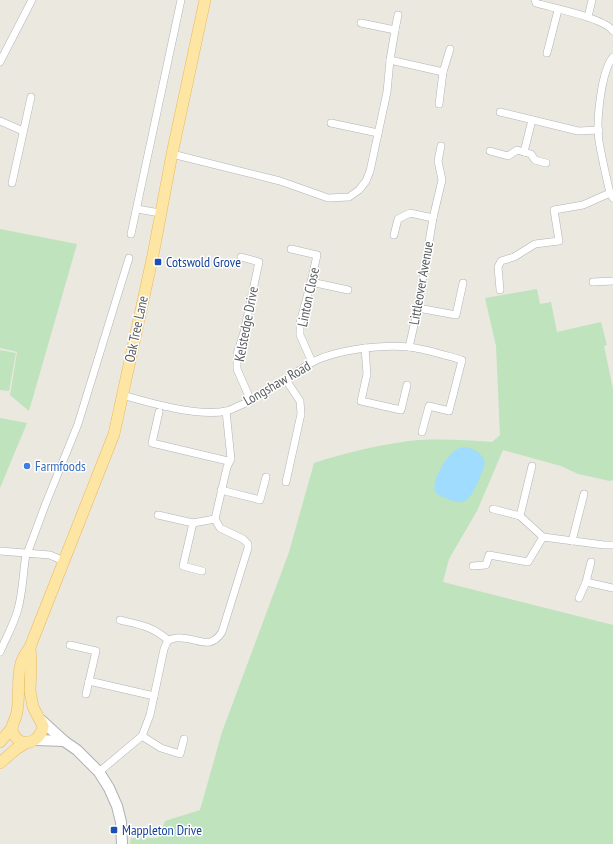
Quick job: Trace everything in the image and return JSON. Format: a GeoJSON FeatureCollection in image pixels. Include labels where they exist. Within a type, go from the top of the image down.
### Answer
{"type":"FeatureCollection","features":[{"type":"Feature","properties":{"kind":"main road","name":"Oak Tree Lane"},"geometry":{"type":"LineString","coordinates":[[0,742],[12,728],[16,717],[18,678],[21,663],[30,647],[114,434],[153,254],[172,154],[205,0]]}},
{"type":"Feature","properties":{"kind":"main road","name":"Oak Tree Lane"},"geometry":{"type":"LineString","coordinates":[[30,647],[30,691],[33,707],[39,718]]}},
{"type":"Feature","properties":{"kind":"main road"},"geometry":{"type":"LineString","coordinates":[[0,763],[16,749],[31,741],[42,731],[43,726],[39,718],[29,712],[24,712],[16,717]]}},
{"type":"Feature","properties":{"kind":"main road"},"geometry":{"type":"LineString","coordinates":[[12,728],[18,739],[31,741]]}},
{"type":"Feature","properties":{"kind":"street"},"geometry":{"type":"LineString","coordinates":[[0,62],[32,0]]}},
{"type":"Feature","properties":{"kind":"street"},"geometry":{"type":"LineString","coordinates":[[131,234],[181,0]]}},
{"type":"Feature","properties":{"kind":"street"},"geometry":{"type":"LineString","coordinates":[[536,0],[536,3],[588,17],[610,27],[613,31]]}},
{"type":"Feature","properties":{"kind":"street"},"geometry":{"type":"LineString","coordinates":[[588,17],[592,0]]}},
{"type":"Feature","properties":{"kind":"street"},"geometry":{"type":"LineString","coordinates":[[547,53],[558,10]]}},
{"type":"Feature","properties":{"kind":"street"},"geometry":{"type":"LineString","coordinates":[[172,154],[280,181],[328,198],[349,197],[359,190],[366,181],[374,158],[386,98],[390,60],[398,15]]}},
{"type":"Feature","properties":{"kind":"street"},"geometry":{"type":"LineString","coordinates":[[361,23],[395,30]]}},
{"type":"Feature","properties":{"kind":"street"},"geometry":{"type":"LineString","coordinates":[[439,104],[443,72],[450,49]]}},
{"type":"Feature","properties":{"kind":"street"},"geometry":{"type":"LineString","coordinates":[[500,290],[498,268],[501,261],[514,257],[536,244],[559,241],[554,210],[583,205],[611,195],[599,140],[599,130],[602,83],[610,60],[613,56]]}},
{"type":"Feature","properties":{"kind":"street"},"geometry":{"type":"LineString","coordinates":[[390,60],[443,72]]}},
{"type":"Feature","properties":{"kind":"street"},"geometry":{"type":"LineString","coordinates":[[12,183],[31,97]]}},
{"type":"Feature","properties":{"kind":"street"},"geometry":{"type":"LineString","coordinates":[[500,112],[578,131],[599,130]]}},
{"type":"Feature","properties":{"kind":"street"},"geometry":{"type":"LineString","coordinates":[[524,152],[532,120]]}},
{"type":"Feature","properties":{"kind":"street"},"geometry":{"type":"LineString","coordinates":[[0,121],[23,131]]}},
{"type":"Feature","properties":{"kind":"street"},"geometry":{"type":"LineString","coordinates":[[331,123],[378,133]]}},
{"type":"Feature","properties":{"kind":"street","name":"Littleover Avenue"},"geometry":{"type":"LineString","coordinates":[[409,347],[418,308],[433,218],[442,180],[438,161],[441,146]]}},
{"type":"Feature","properties":{"kind":"street"},"geometry":{"type":"LineString","coordinates":[[490,151],[508,156],[517,150],[531,154],[535,160],[546,163]]}},
{"type":"Feature","properties":{"kind":"street"},"geometry":{"type":"LineString","coordinates":[[137,208],[160,213]]}},
{"type":"Feature","properties":{"kind":"street"},"geometry":{"type":"LineString","coordinates":[[394,235],[398,219],[410,213],[433,218]]}},
{"type":"Feature","properties":{"kind":"street","name":"Linton Close"},"geometry":{"type":"LineString","coordinates":[[291,249],[317,255],[312,282],[300,323],[300,335],[312,362]]}},
{"type":"Feature","properties":{"kind":"street","name":"Kelstedge Drive"},"geometry":{"type":"LineString","coordinates":[[241,257],[259,262],[244,332],[237,354],[237,370],[251,401]]}},
{"type":"Feature","properties":{"kind":"street","name":"Oak Tree Lane"},"geometry":{"type":"LineString","coordinates":[[0,652],[18,610],[22,591],[22,573],[26,554],[78,424],[129,258]]}},
{"type":"Feature","properties":{"kind":"street"},"geometry":{"type":"LineString","coordinates":[[593,282],[613,280]]}},
{"type":"Feature","properties":{"kind":"street"},"geometry":{"type":"LineString","coordinates":[[312,282],[348,290]]}},
{"type":"Feature","properties":{"kind":"street"},"geometry":{"type":"LineString","coordinates":[[418,308],[456,316],[463,284]]}},
{"type":"Feature","properties":{"kind":"street","name":"Longshaw Road"},"geometry":{"type":"LineString","coordinates":[[122,395],[166,407],[202,412],[226,411],[251,401],[312,362],[332,355],[365,348],[409,347],[462,360],[449,411],[429,406],[422,432]]}},
{"type":"Feature","properties":{"kind":"street"},"geometry":{"type":"LineString","coordinates":[[365,348],[367,374],[361,401],[401,410],[407,385]]}},
{"type":"Feature","properties":{"kind":"street"},"geometry":{"type":"LineString","coordinates":[[286,380],[300,401],[301,414],[286,482]]}},
{"type":"Feature","properties":{"kind":"street"},"geometry":{"type":"LineString","coordinates":[[120,620],[148,627],[158,632],[168,640],[180,638],[206,643],[214,642],[222,632],[248,548],[248,544],[243,539],[220,528],[215,519],[228,462],[231,459],[226,411]]}},
{"type":"Feature","properties":{"kind":"street"},"geometry":{"type":"LineString","coordinates":[[159,412],[152,443],[228,462]]}},
{"type":"Feature","properties":{"kind":"street"},"geometry":{"type":"LineString","coordinates":[[520,516],[532,466]]}},
{"type":"Feature","properties":{"kind":"street"},"geometry":{"type":"LineString","coordinates":[[221,490],[260,500],[266,477]]}},
{"type":"Feature","properties":{"kind":"street"},"geometry":{"type":"LineString","coordinates":[[572,541],[584,494]]}},
{"type":"Feature","properties":{"kind":"street"},"geometry":{"type":"LineString","coordinates":[[493,510],[520,516],[544,538],[604,546],[613,545]]}},
{"type":"Feature","properties":{"kind":"street"},"geometry":{"type":"LineString","coordinates":[[158,515],[193,524],[215,519]]}},
{"type":"Feature","properties":{"kind":"street"},"geometry":{"type":"LineString","coordinates":[[193,524],[183,566],[202,571]]}},
{"type":"Feature","properties":{"kind":"street"},"geometry":{"type":"LineString","coordinates":[[473,566],[486,565],[489,555],[528,562],[544,538]]}},
{"type":"Feature","properties":{"kind":"street"},"geometry":{"type":"LineString","coordinates":[[0,551],[50,555],[64,561]]}},
{"type":"Feature","properties":{"kind":"street"},"geometry":{"type":"LineString","coordinates":[[579,598],[586,582],[591,562]]}},
{"type":"Feature","properties":{"kind":"street"},"geometry":{"type":"LineString","coordinates":[[586,582],[613,588]]}},
{"type":"Feature","properties":{"kind":"street"},"geometry":{"type":"LineString","coordinates":[[99,772],[142,736],[150,715],[164,649],[168,640]]}},
{"type":"Feature","properties":{"kind":"street"},"geometry":{"type":"LineString","coordinates":[[70,645],[96,651],[86,694]]}},
{"type":"Feature","properties":{"kind":"street"},"geometry":{"type":"LineString","coordinates":[[89,681],[154,696]]}},
{"type":"Feature","properties":{"kind":"street"},"geometry":{"type":"LineString","coordinates":[[39,718],[64,741],[77,750],[99,772],[109,788],[116,806],[121,822],[122,844]]}},
{"type":"Feature","properties":{"kind":"street"},"geometry":{"type":"LineString","coordinates":[[142,736],[160,748],[180,754],[184,739]]}},
{"type":"Feature","properties":{"kind":"street"},"geometry":{"type":"LineString","coordinates":[[31,741],[64,741]]}},
{"type":"Feature","properties":{"kind":"green space"},"geometry":{"type":"Polygon","coordinates":[[[0,229],[77,244],[29,411],[10,395],[17,352],[0,348],[0,229]]]}},
{"type":"Feature","properties":{"kind":"green space"},"geometry":{"type":"Polygon","coordinates":[[[537,289],[540,304],[551,302],[557,332],[601,322],[607,345],[604,346],[613,389],[613,480],[610,481],[578,474],[561,466],[503,450],[477,511],[449,559],[443,582],[613,625],[613,844],[130,844],[131,838],[158,838],[165,821],[200,810],[222,732],[289,552],[314,463],[362,450],[409,441],[440,439],[492,442],[500,435],[496,346],[485,298],[537,289]]]}},
{"type":"Feature","properties":{"kind":"green space"},"geometry":{"type":"Polygon","coordinates":[[[0,350],[16,353],[9,391],[0,390],[0,350]]]}},
{"type":"Feature","properties":{"kind":"green space"},"geometry":{"type":"Polygon","coordinates":[[[0,418],[27,423],[0,488],[0,418]]]}},
{"type":"Feature","properties":{"kind":"water"},"geometry":{"type":"Polygon","coordinates":[[[466,447],[478,452],[485,463],[474,491],[467,500],[457,502],[436,493],[434,486],[435,480],[441,468],[449,456],[457,449],[466,447]]]}},
{"type":"Feature","properties":{"kind":"place","name":"Cotswold Grove"},"geometry":{"type":"Point","coordinates":[158,262]}},
{"type":"Feature","properties":{"kind":"place","name":"Farmfoods"},"geometry":{"type":"Point","coordinates":[27,466]}},
{"type":"Feature","properties":{"kind":"place","name":"Mappleton Drive"},"geometry":{"type":"Point","coordinates":[114,830]}}]}
